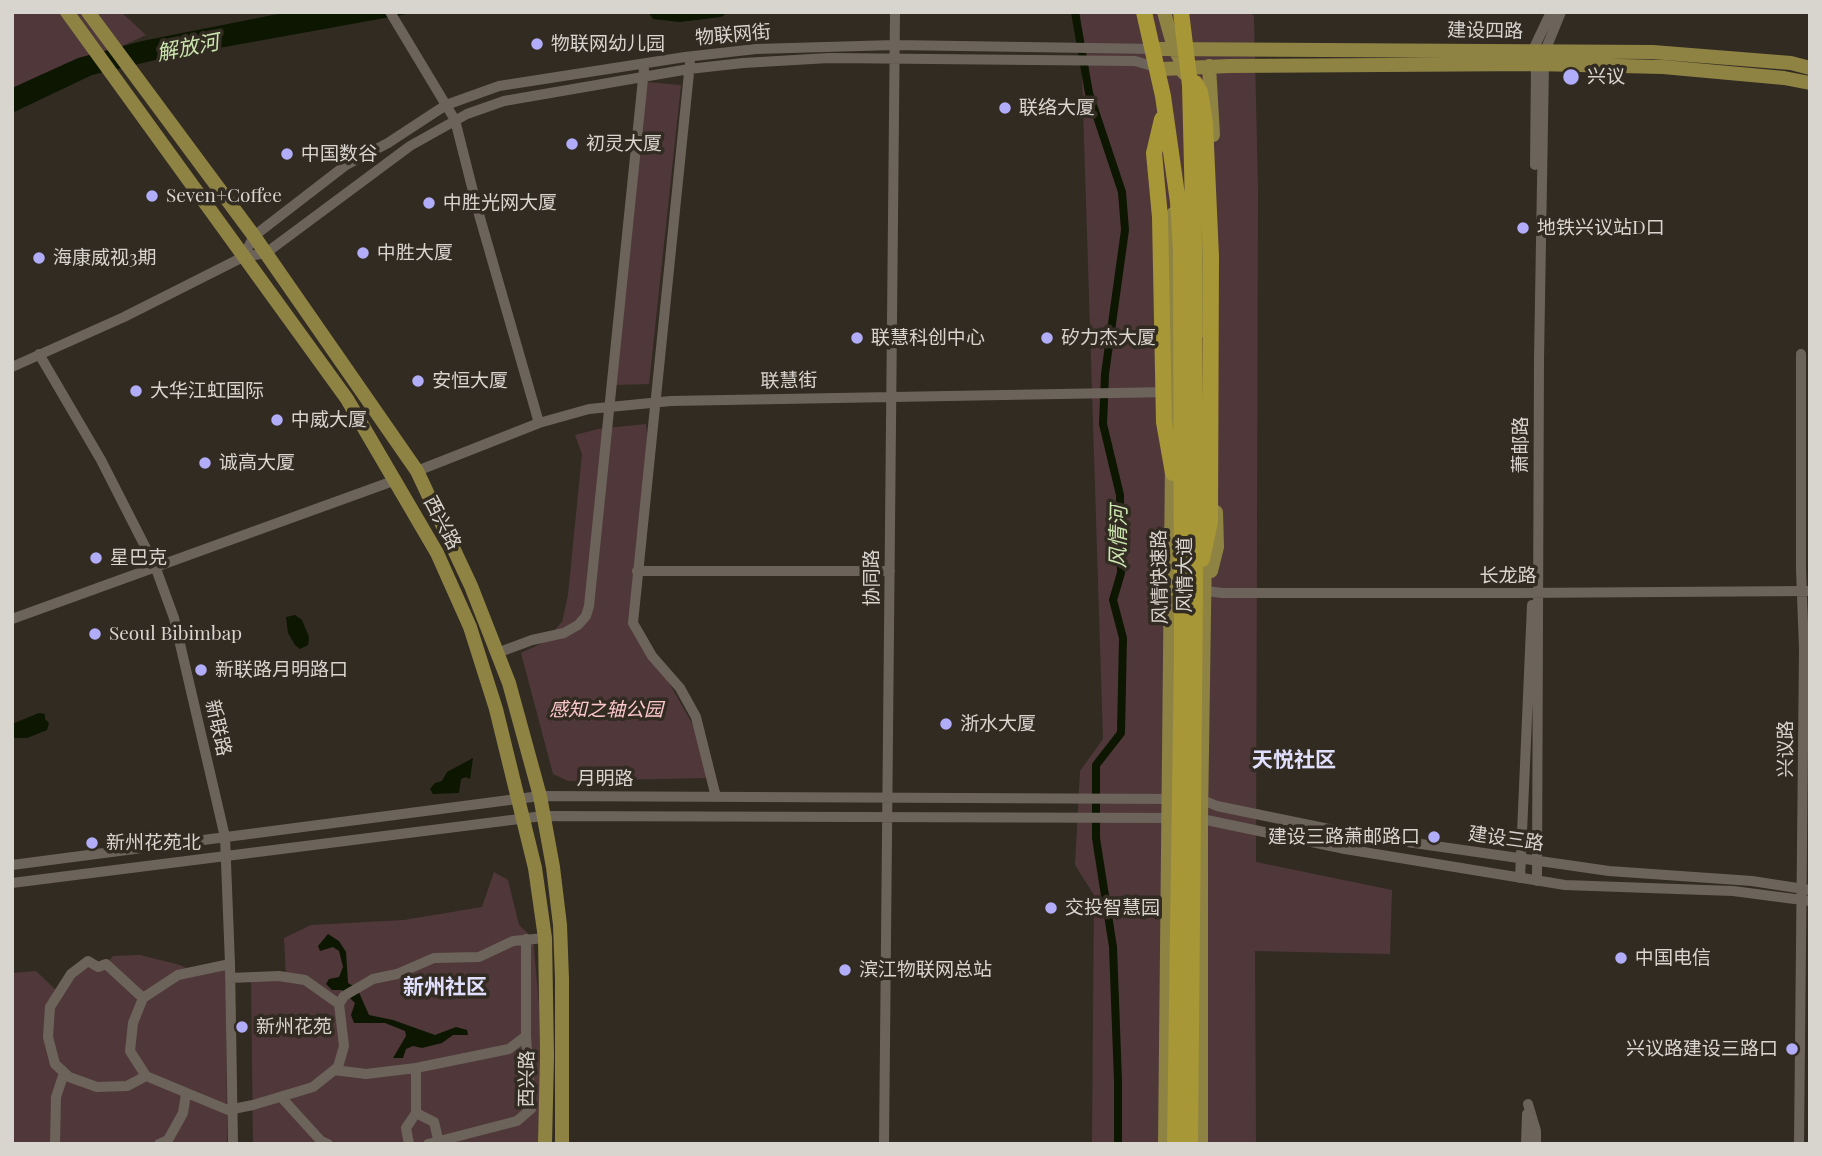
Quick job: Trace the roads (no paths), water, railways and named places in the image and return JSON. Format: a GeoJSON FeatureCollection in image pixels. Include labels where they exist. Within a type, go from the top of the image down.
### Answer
{"type":"FeatureCollection","features":[{"type":"Feature","properties":{"kind":"highway","name":"风情快速路"},"geometry":{"type":"LineString","coordinates":[[1147,12],[1163,96],[1178,202],[1181,250],[1182,652],[1175,1144]]}},
{"type":"Feature","properties":{"kind":"highway","name":"风情快速路"},"geometry":{"type":"LineString","coordinates":[[1181,12],[1190,85],[1193,162],[1200,592],[1190,1144]]}},
{"type":"Feature","properties":{"kind":"highway"},"geometry":{"type":"LineString","coordinates":[[1184,66],[1200,92],[1205,122],[1211,256],[1210,522],[1200,592]]}},
{"type":"Feature","properties":{"kind":"highway"},"geometry":{"type":"LineString","coordinates":[[1167,96],[1154,153],[1160,217],[1164,422],[1180,510]]}},
{"type":"Feature","properties":{"kind":"main road","name":"西兴路"},"geometry":{"type":"LineString","coordinates":[[67,12],[347,399],[437,553],[470,627],[496,709],[535,869],[545,938],[545,1144]]}},
{"type":"Feature","properties":{"kind":"main road","name":"西兴路"},"geometry":{"type":"LineString","coordinates":[[88,12],[254,236],[417,471],[471,586],[509,683],[540,796],[553,867],[560,926],[562,979],[562,1144]]}},
{"type":"Feature","properties":{"kind":"main road","name":"风情大道"},"geometry":{"type":"LineString","coordinates":[[1147,12],[1158,49],[1176,139],[1172,231],[1172,540],[1165,1144]]}},
{"type":"Feature","properties":{"kind":"main road","name":"风情大道"},"geometry":{"type":"LineString","coordinates":[[1164,12],[1174,48],[1184,66],[1185,82],[1197,125],[1200,170],[1201,1144]]}},
{"type":"Feature","properties":{"kind":"main road","name":"建设四路"},"geometry":{"type":"LineString","coordinates":[[1158,49],[1539,57],[1784,78],[1810,83]]}},
{"type":"Feature","properties":{"kind":"main road","name":"建设四路"},"geometry":{"type":"LineString","coordinates":[[1162,69],[1184,66],[1653,52],[1791,63],[1810,68]]}},
{"type":"Feature","properties":{"kind":"main road"},"geometry":{"type":"LineString","coordinates":[[1200,592],[1217,547],[1215,167],[1209,66]]}},
{"type":"Feature","properties":{"kind":"street"},"geometry":{"type":"LineString","coordinates":[[390,12],[455,120],[478,211],[539,423]]}},
{"type":"Feature","properties":{"kind":"street","name":"协同路"},"geometry":{"type":"LineString","coordinates":[[884,1144],[895,12]]}},
{"type":"Feature","properties":{"kind":"street"},"geometry":{"type":"LineString","coordinates":[[1539,57],[1551,12]]}},
{"type":"Feature","properties":{"kind":"street","name":"萧邮路"},"geometry":{"type":"LineString","coordinates":[[1537,881],[1534,230],[1539,57],[1561,12]]}},
{"type":"Feature","properties":{"kind":"street","name":"物联网街"},"geometry":{"type":"LineString","coordinates":[[243,257],[254,236],[346,165],[388,143],[446,105],[499,86],[690,56],[756,49],[894,45],[1158,49]]}},
{"type":"Feature","properties":{"kind":"street"},"geometry":{"type":"LineString","coordinates":[[690,56],[653,403],[633,623],[652,656],[680,688],[696,717],[716,797]]}},
{"type":"Feature","properties":{"kind":"street","name":"萧邮路"},"geometry":{"type":"LineString","coordinates":[[1520,878],[1536,593],[1539,57]]}},
{"type":"Feature","properties":{"kind":"street","name":"物联网街"},"geometry":{"type":"LineString","coordinates":[[12,367],[124,317],[243,257],[266,253],[410,146],[455,120],[505,101],[689,69],[829,58],[1135,61],[1162,69]]}},
{"type":"Feature","properties":{"kind":"street"},"geometry":{"type":"LineString","coordinates":[[497,653],[532,640],[564,633],[578,625],[586,616],[645,63]]}},
{"type":"Feature","properties":{"kind":"street","name":"新联路"},"geometry":{"type":"LineString","coordinates":[[39,354],[101,460],[155,566],[174,618],[225,837],[233,1144]]}},
{"type":"Feature","properties":{"kind":"street","name":"兴议路"},"geometry":{"type":"LineString","coordinates":[[1799,1144],[1806,895],[1806,591],[1801,354]]}},
{"type":"Feature","properties":{"kind":"street","name":"联慧街"},"geometry":{"type":"LineString","coordinates":[[417,471],[539,423],[589,409],[653,403],[1172,392]]}},
{"type":"Feature","properties":{"kind":"street"},"geometry":{"type":"LineString","coordinates":[[12,620],[396,480]]}},
{"type":"Feature","properties":{"kind":"street"},"geometry":{"type":"LineString","coordinates":[[637,571],[890,571]]}},
{"type":"Feature","properties":{"kind":"street","name":"长龙路"},"geometry":{"type":"LineString","coordinates":[[1200,592],[1806,591]]}},
{"type":"Feature","properties":{"kind":"street","name":"月明路"},"geometry":{"type":"LineString","coordinates":[[12,864],[540,796],[1201,798]]}},
{"type":"Feature","properties":{"kind":"street","name":"建设三路"},"geometry":{"type":"LineString","coordinates":[[1201,798],[1217,806],[1358,835],[1609,871],[1752,881],[1806,895]]}},
{"type":"Feature","properties":{"kind":"street","name":"月明路"},"geometry":{"type":"LineString","coordinates":[[12,883],[543,816],[1201,818]]}},
{"type":"Feature","properties":{"kind":"street","name":"建设三路"},"geometry":{"type":"LineString","coordinates":[[1201,818],[1345,849],[1537,881],[1607,888],[1806,895]]}},
{"type":"Feature","properties":{"kind":"street"},"geometry":{"type":"LineString","coordinates":[[341,1000],[373,979],[397,974],[434,958],[479,957],[513,941],[545,938]]}},
{"type":"Feature","properties":{"kind":"street"},"geometry":{"type":"LineString","coordinates":[[416,1114],[434,1122],[434,1143],[516,1121],[531,1109],[526,1036],[526,939]]}},
{"type":"Feature","properties":{"kind":"street"},"geometry":{"type":"LineString","coordinates":[[143,998],[106,964],[98,967],[88,961],[71,974],[50,1007],[48,1037],[55,1064],[69,1077],[97,1087],[127,1086],[146,1076]]}},
{"type":"Feature","properties":{"kind":"street"},"geometry":{"type":"LineString","coordinates":[[230,964],[178,975],[143,998],[133,1023],[130,1051],[146,1076],[228,1110],[313,1087],[338,1067],[344,1046],[341,1000]]}},
{"type":"Feature","properties":{"kind":"street"},"geometry":{"type":"LineString","coordinates":[[230,978],[279,976],[305,980],[341,1000]]}},
{"type":"Feature","properties":{"kind":"street"},"geometry":{"type":"LineString","coordinates":[[334,1070],[366,1074],[416,1068],[509,1049],[526,1036]]}},
{"type":"Feature","properties":{"kind":"street"},"geometry":{"type":"LineString","coordinates":[[409,1144],[407,1128],[416,1114],[416,1068]]}},
{"type":"Feature","properties":{"kind":"street"},"geometry":{"type":"LineString","coordinates":[[55,1144],[56,1097],[64,1073]]}},
{"type":"Feature","properties":{"kind":"street"},"geometry":{"type":"LineString","coordinates":[[159,1144],[168,1140],[183,1113],[186,1094]]}},
{"type":"Feature","properties":{"kind":"street"},"geometry":{"type":"LineString","coordinates":[[281,1097],[321,1142],[328,1144]]}},
{"type":"Feature","properties":{"kind":"street"},"geometry":{"type":"LineString","coordinates":[[1526,1144],[1528,1104],[1536,1130],[1536,1144]]}},
{"type":"Feature","properties":{"kind":"water","name":"解放河"},"geometry":{"type":"Polygon","coordinates":[[[288,12],[418,12],[164,58],[92,75],[12,113],[12,88],[78,58],[142,41],[288,12]]]}},
{"type":"Feature","properties":{"kind":"water"},"geometry":{"type":"Polygon","coordinates":[[[648,12],[729,12],[721,17],[680,22],[653,19],[648,12]]]}},
{"type":"Feature","properties":{"kind":"water"},"geometry":{"type":"Polygon","coordinates":[[[295,615],[302,620],[309,637],[308,645],[300,649],[288,633],[286,617],[295,615]]]}},
{"type":"Feature","properties":{"kind":"water"},"geometry":{"type":"Polygon","coordinates":[[[39,713],[45,714],[49,723],[47,730],[27,738],[12,738],[12,724],[39,713]]]}},
{"type":"Feature","properties":{"kind":"water"},"geometry":{"type":"Polygon","coordinates":[[[473,758],[470,779],[461,779],[459,793],[433,794],[430,789],[435,783],[442,781],[447,772],[473,758]]]}},
{"type":"Feature","properties":{"kind":"water"},"geometry":{"type":"Polygon","coordinates":[[[328,934],[339,941],[346,952],[348,983],[357,988],[369,1015],[393,1020],[435,1035],[456,1027],[467,1030],[468,1035],[453,1035],[442,1043],[422,1048],[413,1046],[406,1049],[403,1058],[393,1058],[406,1036],[405,1031],[385,1023],[354,1023],[351,1015],[355,1003],[342,990],[332,990],[326,984],[329,979],[339,977],[343,967],[339,951],[333,947],[320,951],[318,946],[328,934]]]}},
{"type":"Feature","properties":{"kind":"waterway","name":"风情河"},"geometry":{"type":"LineString","coordinates":[[1075,12],[1089,93],[1122,192],[1125,230],[1105,374],[1103,424],[1120,495],[1121,573],[1113,600],[1123,638],[1121,733],[1096,765],[1096,838],[1113,947],[1118,1144]]}},
{"type":"Feature","properties":{"kind":"place","name":"物联网幼儿园"},"geometry":{"type":"Point","coordinates":[537,44]}},
{"type":"Feature","properties":{"kind":"place","name":"兴议"},"geometry":{"type":"Point","coordinates":[1571,77]}},
{"type":"Feature","properties":{"kind":"place","name":"联络大厦"},"geometry":{"type":"Point","coordinates":[1005,108]}},
{"type":"Feature","properties":{"kind":"place","name":"初灵大厦"},"geometry":{"type":"Point","coordinates":[572,144]}},
{"type":"Feature","properties":{"kind":"place","name":"中国数谷"},"geometry":{"type":"Point","coordinates":[287,154]}},
{"type":"Feature","properties":{"kind":"place","name":"Seven+Coffee"},"geometry":{"type":"Point","coordinates":[152,196]}},
{"type":"Feature","properties":{"kind":"place","name":"中胜光网大厦"},"geometry":{"type":"Point","coordinates":[429,203]}},
{"type":"Feature","properties":{"kind":"place","name":"地铁兴议站D口"},"geometry":{"type":"Point","coordinates":[1523,228]}},
{"type":"Feature","properties":{"kind":"place","name":"中胜大厦"},"geometry":{"type":"Point","coordinates":[363,253]}},
{"type":"Feature","properties":{"kind":"place","name":"海康威视3期"},"geometry":{"type":"Point","coordinates":[39,258]}},
{"type":"Feature","properties":{"kind":"place","name":"联慧科创中心"},"geometry":{"type":"Point","coordinates":[857,338]}},
{"type":"Feature","properties":{"kind":"place","name":"矽力杰大厦"},"geometry":{"type":"Point","coordinates":[1047,338]}},
{"type":"Feature","properties":{"kind":"place","name":"安恒大厦"},"geometry":{"type":"Point","coordinates":[418,381]}},
{"type":"Feature","properties":{"kind":"place","name":"大华江虹国际"},"geometry":{"type":"Point","coordinates":[136,391]}},
{"type":"Feature","properties":{"kind":"place","name":"中威大厦"},"geometry":{"type":"Point","coordinates":[277,420]}},
{"type":"Feature","properties":{"kind":"place","name":"诚高大厦"},"geometry":{"type":"Point","coordinates":[205,463]}},
{"type":"Feature","properties":{"kind":"place","name":"星巴克"},"geometry":{"type":"Point","coordinates":[96,558]}},
{"type":"Feature","properties":{"kind":"place","name":"Seoul Bibimbap"},"geometry":{"type":"Point","coordinates":[95,634]}},
{"type":"Feature","properties":{"kind":"place","name":"新联路月明路口"},"geometry":{"type":"Point","coordinates":[201,670]}},
{"type":"Feature","properties":{"kind":"place","name":"浙水大厦"},"geometry":{"type":"Point","coordinates":[946,724]}},
{"type":"Feature","properties":{"kind":"place","name":"建设三路萧邮路口"},"geometry":{"type":"Point","coordinates":[1434,837]}},
{"type":"Feature","properties":{"kind":"place","name":"新州花苑北"},"geometry":{"type":"Point","coordinates":[92,843]}},
{"type":"Feature","properties":{"kind":"place","name":"交投智慧园"},"geometry":{"type":"Point","coordinates":[1051,908]}},
{"type":"Feature","properties":{"kind":"place","name":"中国电信"},"geometry":{"type":"Point","coordinates":[1621,958]}},
{"type":"Feature","properties":{"kind":"place","name":"滨江物联网总站"},"geometry":{"type":"Point","coordinates":[845,970]}},
{"type":"Feature","properties":{"kind":"place","name":"新州花苑"},"geometry":{"type":"Point","coordinates":[242,1027]}},
{"type":"Feature","properties":{"kind":"place","name":"兴议路建设三路口"},"geometry":{"type":"Point","coordinates":[1792,1049]}},
{"type":"Feature","properties":{"kind":"district","name":"天悦社区"},"geometry":{"type":"Point","coordinates":[1294,760]}},
{"type":"Feature","properties":{"kind":"district","name":"新州社区"},"geometry":{"type":"Point","coordinates":[445,987]}},
{"type":"Feature","properties":{"kind":"park label","name":"感知之轴公园"},"geometry":{"type":"Point","coordinates":[606,710]}}]}
